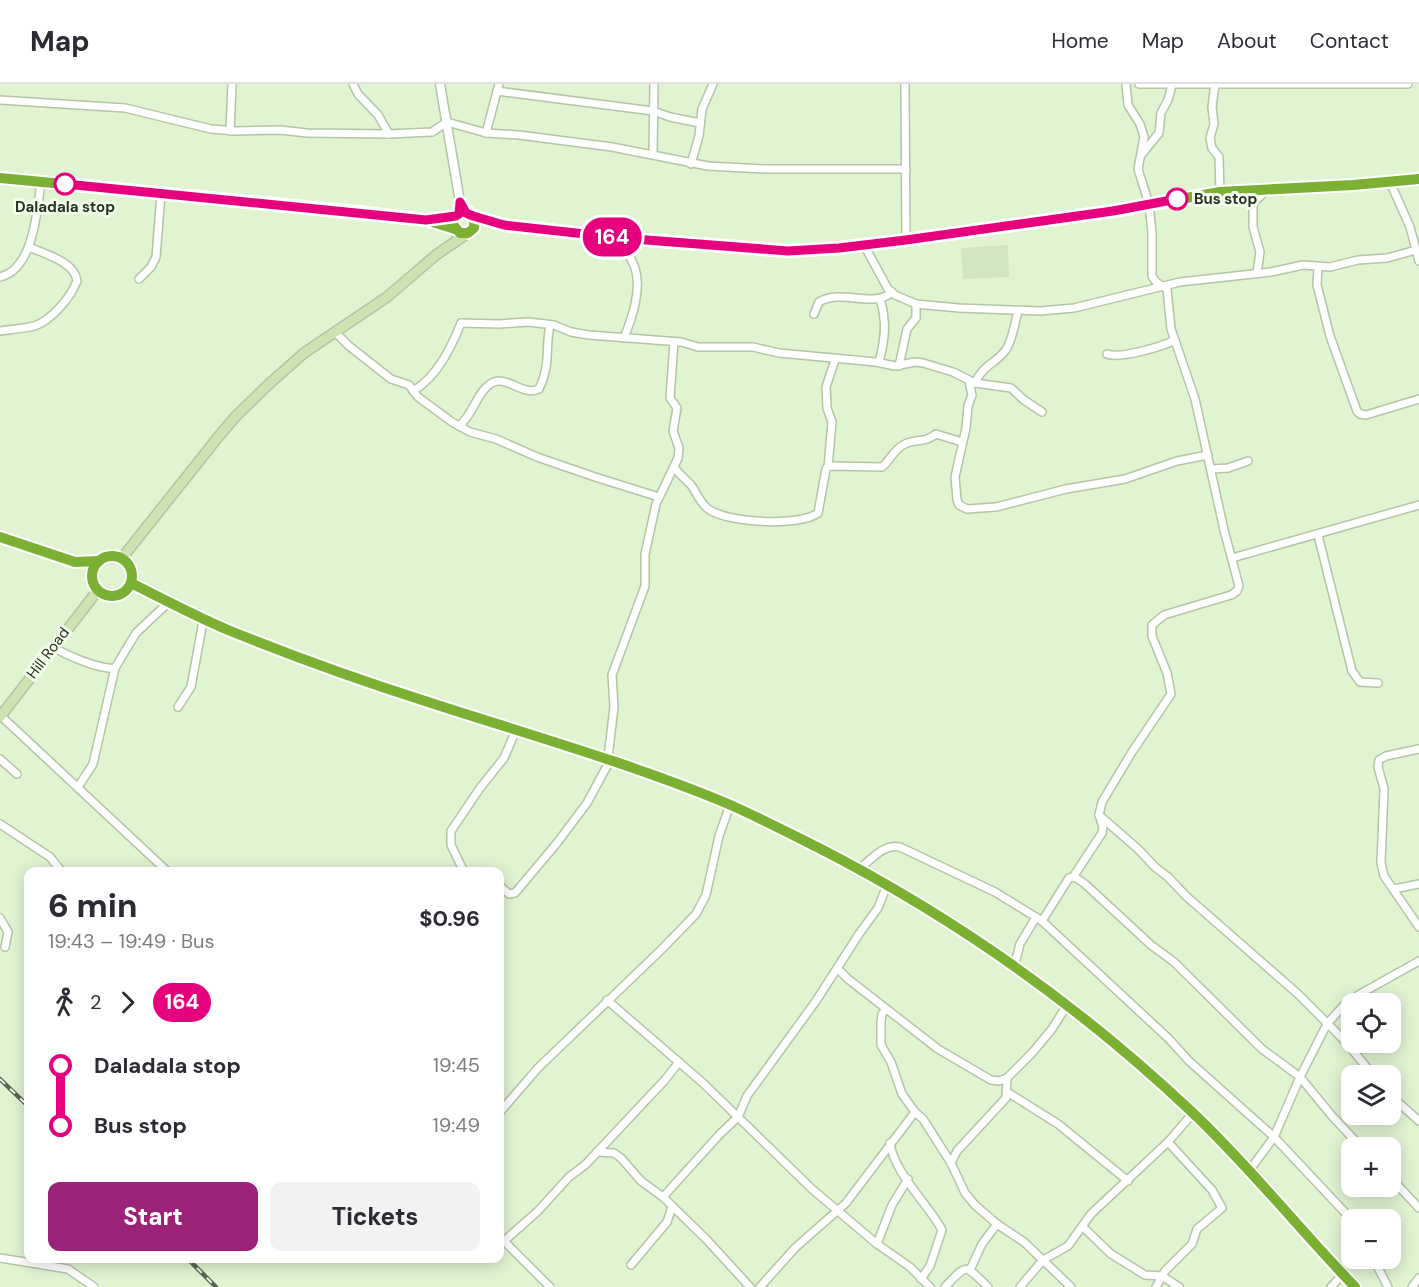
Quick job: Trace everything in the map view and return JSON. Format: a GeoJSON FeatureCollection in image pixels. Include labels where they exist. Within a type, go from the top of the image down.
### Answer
{"type":"FeatureCollection","features":[{"type":"Feature","properties":{"kind":"highway"},"geometry":{"type":"LineString","coordinates":[[0,177],[426,220],[455,229],[460,233],[471,226],[504,225],[621,238],[788,251],[906,240],[1113,211],[1220,192],[1419,179]]}},
{"type":"Feature","properties":{"kind":"highway"},"geometry":{"type":"LineString","coordinates":[[455,229],[453,222],[459,214],[460,202]]}},
{"type":"Feature","properties":{"kind":"highway"},"geometry":{"type":"LineString","coordinates":[[460,202],[471,226]]}},
{"type":"Feature","properties":{"kind":"highway"},"geometry":{"type":"LineString","coordinates":[[426,220],[456,216]]}},
{"type":"Feature","properties":{"kind":"highway"},"geometry":{"type":"LineString","coordinates":[[0,537],[75,562],[99,561],[110,556],[122,558],[130,566],[131,583],[116,595],[103,593],[98,590],[92,578],[75,562]]}},
{"type":"Feature","properties":{"kind":"highway"},"geometry":{"type":"LineString","coordinates":[[92,578],[92,572],[99,561]]}},
{"type":"Feature","properties":{"kind":"highway"},"geometry":{"type":"LineString","coordinates":[[131,583],[225,629],[303,659],[609,759],[730,805],[887,885],[944,918],[1067,1005],[1193,1113],[1250,1171],[1356,1287]]}},
{"type":"Feature","properties":{"kind":"main road"},"geometry":{"type":"LineString","coordinates":[[122,558],[236,416],[304,353],[387,297],[471,226]]}},
{"type":"Feature","properties":{"kind":"main road"},"geometry":{"type":"LineString","coordinates":[[436,255],[455,229]]}},
{"type":"Feature","properties":{"kind":"main road","name":"Hill Road"},"geometry":{"type":"LineString","coordinates":[[0,717],[98,590]]}},
{"type":"Feature","properties":{"kind":"street"},"geometry":{"type":"LineString","coordinates":[[230,131],[232,84]]}},
{"type":"Feature","properties":{"kind":"street"},"geometry":{"type":"LineString","coordinates":[[353,84],[358,94],[378,115],[389,134]]}},
{"type":"Feature","properties":{"kind":"street"},"geometry":{"type":"LineString","coordinates":[[440,84],[460,202]]}},
{"type":"Feature","properties":{"kind":"street"},"geometry":{"type":"LineString","coordinates":[[653,154],[654,84]]}},
{"type":"Feature","properties":{"kind":"street"},"geometry":{"type":"LineString","coordinates":[[691,164],[696,152],[702,109],[713,84]]}},
{"type":"Feature","properties":{"kind":"street"},"geometry":{"type":"LineString","coordinates":[[905,84],[906,240]]}},
{"type":"Feature","properties":{"kind":"street"},"geometry":{"type":"LineString","coordinates":[[1014,967],[1020,944],[1069,878],[1073,877],[1102,833],[1099,815],[1102,802],[1171,694],[1167,673],[1152,636],[1152,625],[1164,615],[1234,593],[1239,583],[1224,530],[1195,399],[1171,329],[1169,295],[1167,288],[1156,282],[1151,271],[1152,233],[1149,204],[1138,169],[1144,137],[1140,124],[1128,105],[1126,84]]}},
{"type":"Feature","properties":{"kind":"street"},"geometry":{"type":"LineString","coordinates":[[1139,84],[1408,84]]}},
{"type":"Feature","properties":{"kind":"street"},"geometry":{"type":"LineString","coordinates":[[1215,84],[1212,103],[1214,124],[1210,138],[1212,148],[1219,158],[1220,192]]}},
{"type":"Feature","properties":{"kind":"street"},"geometry":{"type":"LineString","coordinates":[[1139,156],[1159,133],[1161,113],[1172,85]]}},
{"type":"Feature","properties":{"kind":"street"},"geometry":{"type":"LineString","coordinates":[[486,133],[498,88],[652,111],[700,123]]}},
{"type":"Feature","properties":{"kind":"street"},"geometry":{"type":"LineString","coordinates":[[0,100],[125,108],[211,129],[230,131],[280,130],[307,133],[389,134],[432,132],[447,122],[486,133],[519,135],[653,154],[691,164],[766,170],[906,169]]}},
{"type":"Feature","properties":{"kind":"street"},"geometry":{"type":"LineString","coordinates":[[0,277],[11,272],[23,259],[29,247],[41,182]]}},
{"type":"Feature","properties":{"kind":"street"},"geometry":{"type":"LineString","coordinates":[[1390,182],[1410,227],[1419,261]]}},
{"type":"Feature","properties":{"kind":"street"},"geometry":{"type":"LineString","coordinates":[[1257,273],[1260,252],[1253,227],[1253,207],[1254,202],[1268,189]]}},
{"type":"Feature","properties":{"kind":"street"},"geometry":{"type":"LineString","coordinates":[[139,279],[152,267],[156,257],[161,194]]}},
{"type":"Feature","properties":{"kind":"street"},"geometry":{"type":"LineString","coordinates":[[621,238],[637,276],[634,308],[624,338]]}},
{"type":"Feature","properties":{"kind":"street"},"geometry":{"type":"LineString","coordinates":[[864,245],[885,285],[892,292],[916,304],[1018,311],[1074,308],[1187,281],[1303,265],[1330,267],[1358,260],[1377,260],[1416,250]]}},
{"type":"Feature","properties":{"kind":"street"},"geometry":{"type":"LineString","coordinates":[[0,331],[31,326],[44,321],[67,297],[77,281],[76,274],[65,264],[29,247]]}},
{"type":"Feature","properties":{"kind":"street"},"geometry":{"type":"LineString","coordinates":[[1318,267],[1317,285],[1330,336],[1357,411],[1366,415],[1419,399]]}},
{"type":"Feature","properties":{"kind":"street"},"geometry":{"type":"LineString","coordinates":[[814,314],[819,302],[826,298],[880,299],[892,292]]}},
{"type":"Feature","properties":{"kind":"street"},"geometry":{"type":"LineString","coordinates":[[879,362],[885,334],[880,299]]}},
{"type":"Feature","properties":{"kind":"street"},"geometry":{"type":"LineString","coordinates":[[898,366],[907,329],[915,320],[916,304]]}},
{"type":"Feature","properties":{"kind":"street"},"geometry":{"type":"LineString","coordinates":[[1018,311],[1008,346],[995,362],[982,369],[972,382],[972,395],[956,468],[956,497],[959,505],[967,509],[996,507],[1066,489],[1125,478],[1177,461],[1208,455]]}},
{"type":"Feature","properties":{"kind":"street"},"geometry":{"type":"LineString","coordinates":[[413,391],[429,381],[461,323],[528,322],[578,333],[674,342],[700,347],[753,347],[779,353],[836,360],[879,362],[898,366],[915,362],[923,363],[953,372],[972,382],[1011,388],[1042,412]]}},
{"type":"Feature","properties":{"kind":"street"},"geometry":{"type":"LineString","coordinates":[[459,426],[468,417],[484,389],[492,383],[503,381],[531,391],[539,389],[549,358],[550,325]]}},
{"type":"Feature","properties":{"kind":"street"},"geometry":{"type":"LineString","coordinates":[[335,332],[391,379],[406,382],[415,395],[459,426],[537,457],[659,497]]}},
{"type":"Feature","properties":{"kind":"street"},"geometry":{"type":"LineString","coordinates":[[1107,354],[1121,356],[1174,340]]}},
{"type":"Feature","properties":{"kind":"street"},"geometry":{"type":"LineString","coordinates":[[504,889],[511,894],[517,891],[557,843],[600,782],[609,759],[614,707],[613,673],[645,586],[645,554],[659,497],[679,453],[673,431],[677,408],[671,401],[670,395],[674,342]]}},
{"type":"Feature","properties":{"kind":"street"},"geometry":{"type":"LineString","coordinates":[[674,467],[705,506],[712,511],[741,519],[782,521],[808,518],[818,513],[828,467],[832,423],[827,408],[826,387],[836,360]]}},
{"type":"Feature","properties":{"kind":"street"},"geometry":{"type":"LineString","coordinates":[[828,467],[831,465],[882,466],[899,448],[910,442],[926,441],[936,434],[962,442]]}},
{"type":"Feature","properties":{"kind":"street"},"geometry":{"type":"LineString","coordinates":[[1212,469],[1228,468],[1248,461]]}},
{"type":"Feature","properties":{"kind":"street"},"geometry":{"type":"LineString","coordinates":[[1232,558],[1419,505]]}},
{"type":"Feature","properties":{"kind":"street"},"geometry":{"type":"LineString","coordinates":[[1318,535],[1352,671],[1360,682],[1378,683]]}},
{"type":"Feature","properties":{"kind":"street"},"geometry":{"type":"LineString","coordinates":[[78,787],[93,764],[116,668],[133,636],[169,602]]}},
{"type":"Feature","properties":{"kind":"street"},"geometry":{"type":"LineString","coordinates":[[178,707],[191,687],[202,617]]}},
{"type":"Feature","properties":{"kind":"street"},"geometry":{"type":"LineString","coordinates":[[53,647],[72,657],[108,668],[116,668]]}},
{"type":"Feature","properties":{"kind":"street"},"geometry":{"type":"LineString","coordinates":[[0,717],[163,867]]}},
{"type":"Feature","properties":{"kind":"street"},"geometry":{"type":"LineString","coordinates":[[461,867],[450,845],[451,831],[504,758],[516,730]]}},
{"type":"Feature","properties":{"kind":"street"},"geometry":{"type":"LineString","coordinates":[[1419,749],[1386,756],[1379,760],[1378,767],[1384,789],[1381,863],[1384,876],[1419,927]]}},
{"type":"Feature","properties":{"kind":"street"},"geometry":{"type":"LineString","coordinates":[[0,759],[17,774]]}},
{"type":"Feature","properties":{"kind":"street"},"geometry":{"type":"LineString","coordinates":[[504,1107],[538,1068],[657,954],[699,909],[706,895],[719,836],[730,805]]}},
{"type":"Feature","properties":{"kind":"street"},"geometry":{"type":"LineString","coordinates":[[1099,815],[1186,896],[1284,982],[1364,1065]]}},
{"type":"Feature","properties":{"kind":"street"},"geometry":{"type":"LineString","coordinates":[[0,825],[50,857],[58,867]]}},
{"type":"Feature","properties":{"kind":"street"},"geometry":{"type":"LineString","coordinates":[[859,869],[887,848],[900,847],[995,892],[1039,919],[1168,1038],[1189,1061],[1274,1137],[1342,1209]]}},
{"type":"Feature","properties":{"kind":"street"},"geometry":{"type":"LineString","coordinates":[[1073,877],[1085,884],[1151,945],[1174,962],[1262,1049],[1300,1077],[1352,1137]]}},
{"type":"Feature","properties":{"kind":"street"},"geometry":{"type":"LineString","coordinates":[[1394,889],[1419,884]]}},
{"type":"Feature","properties":{"kind":"street"},"geometry":{"type":"LineString","coordinates":[[663,1197],[738,1117],[747,1096],[878,909],[887,885]]}},
{"type":"Feature","properties":{"kind":"street"},"geometry":{"type":"LineString","coordinates":[[0,918],[9,932],[5,947]]}},
{"type":"Feature","properties":{"kind":"street"},"geometry":{"type":"LineString","coordinates":[[1250,1171],[1274,1137],[1300,1077],[1327,1024],[1344,1005],[1360,994],[1419,961]]}},
{"type":"Feature","properties":{"kind":"street"},"geometry":{"type":"LineString","coordinates":[[838,969],[938,1049],[991,1080],[999,1081],[1007,1077],[1045,1038],[1067,1005]]}},
{"type":"Feature","properties":{"kind":"street"},"geometry":{"type":"LineString","coordinates":[[607,1000],[661,1049],[679,1062],[838,1212],[877,1244],[896,1256],[930,1287]]}},
{"type":"Feature","properties":{"kind":"street"},"geometry":{"type":"LineString","coordinates":[[886,1009],[882,1014],[881,1045],[891,1062],[902,1094],[923,1119],[951,1163],[969,1199],[997,1224],[1024,1242],[1071,1287]]}},
{"type":"Feature","properties":{"kind":"street"},"geometry":{"type":"LineString","coordinates":[[504,1237],[537,1211],[569,1178],[585,1166],[679,1062]]}},
{"type":"Feature","properties":{"kind":"street"},"geometry":{"type":"LineString","coordinates":[[951,1163],[957,1151],[1006,1098],[1007,1077]]}},
{"type":"Feature","properties":{"kind":"street"},"geometry":{"type":"LineString","coordinates":[[1007,1092],[1058,1124],[1128,1181]]}},
{"type":"Feature","properties":{"kind":"street"},"geometry":{"type":"LineString","coordinates":[[1401,1105],[1419,1121]]}},
{"type":"Feature","properties":{"kind":"street"},"geometry":{"type":"LineString","coordinates":[[760,1287],[795,1248],[817,1227],[838,1212],[856,1192],[915,1112]]}},
{"type":"Feature","properties":{"kind":"street"},"geometry":{"type":"LineString","coordinates":[[1020,1287],[1043,1260],[1068,1246],[1097,1209],[1168,1142],[1193,1113]]}},
{"type":"Feature","properties":{"kind":"street"},"geometry":{"type":"LineString","coordinates":[[1156,1287],[1174,1261],[1190,1247],[1197,1229],[1222,1208],[1212,1190],[1168,1142]]}},
{"type":"Feature","properties":{"kind":"street"},"geometry":{"type":"LineString","coordinates":[[890,1143],[892,1152],[908,1179],[942,1230],[930,1266],[921,1279]]}},
{"type":"Feature","properties":{"kind":"street"},"geometry":{"type":"LineString","coordinates":[[597,1152],[614,1153],[627,1164],[646,1186],[663,1197],[707,1240],[750,1287]]}},
{"type":"Feature","properties":{"kind":"street"},"geometry":{"type":"LineString","coordinates":[[877,1244],[892,1205],[908,1179]]}},
{"type":"Feature","properties":{"kind":"street"},"geometry":{"type":"LineString","coordinates":[[1401,1189],[1419,1208]]}},
{"type":"Feature","properties":{"kind":"street"},"geometry":{"type":"LineString","coordinates":[[631,1265],[667,1222],[672,1207]]}},
{"type":"Feature","properties":{"kind":"street"},"geometry":{"type":"LineString","coordinates":[[970,1270],[982,1244],[997,1224]]}},
{"type":"Feature","properties":{"kind":"street"},"geometry":{"type":"LineString","coordinates":[[1083,1227],[1111,1254],[1145,1275],[1162,1276],[1179,1287]]}},
{"type":"Feature","properties":{"kind":"street"},"geometry":{"type":"LineString","coordinates":[[504,1241],[550,1287]]}},
{"type":"Feature","properties":{"kind":"street"},"geometry":{"type":"LineString","coordinates":[[0,1258],[24,1262]]}},
{"type":"Feature","properties":{"kind":"street"},"geometry":{"type":"LineString","coordinates":[[32,1263],[63,1268],[78,1274],[94,1287]]}},
{"type":"Feature","properties":{"kind":"street"},"geometry":{"type":"LineString","coordinates":[[945,1287],[959,1271],[965,1269],[970,1270],[988,1287]]}},
{"type":"Feature","properties":{"kind":"street"},"geometry":{"type":"LineString","coordinates":[[1379,1269],[1388,1287]]}},
{"type":"Feature","properties":{"kind":"street"},"geometry":{"type":"LineString","coordinates":[[1331,1287],[1343,1274]]}},
{"type":"Feature","properties":{"kind":"street"},"geometry":{"type":"LineString","coordinates":[[1412,1287],[1419,1278]]}},
{"type":"Feature","properties":{"kind":"shaded area"},"geometry":{"type":"Polygon","coordinates":[[[1008,245],[1009,277],[963,279],[961,248],[1008,245]]]}},
{"type":"Feature","properties":{"kind":"railway"},"geometry":{"type":"LineString","coordinates":[[0,1079],[24,1102]]}},
{"type":"Feature","properties":{"kind":"railway"},"geometry":{"type":"LineString","coordinates":[[192,1263],[216,1287]]}},
{"type":"Feature","properties":{"kind":"bus line","name":"164"},"geometry":{"type":"LineString","coordinates":[[65,184],[426,220],[456,216],[459,214],[460,202],[466,213],[504,225],[621,238],[788,251],[906,240],[992,226],[1113,211],[1177,199]]}},
{"type":"Feature","properties":{"kind":"place","name":"Daladala stop"},"geometry":{"type":"Point","coordinates":[65,184]}},
{"type":"Feature","properties":{"kind":"place","name":"Bus stop"},"geometry":{"type":"Point","coordinates":[1177,199]}}]}
